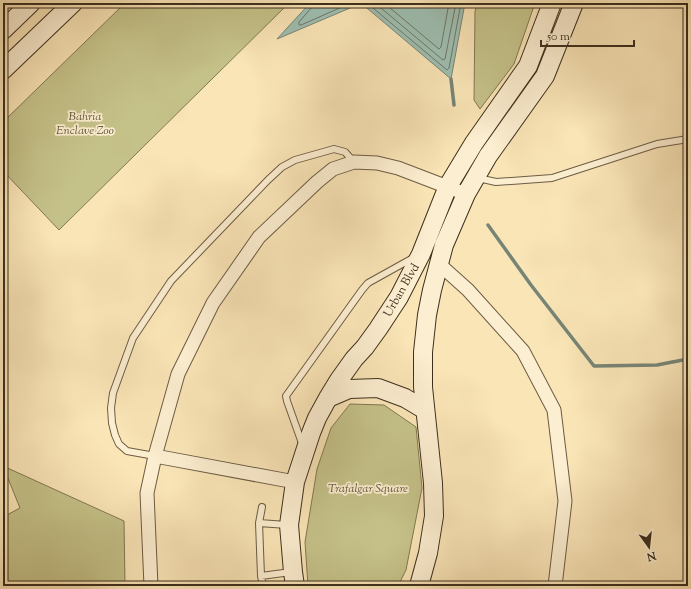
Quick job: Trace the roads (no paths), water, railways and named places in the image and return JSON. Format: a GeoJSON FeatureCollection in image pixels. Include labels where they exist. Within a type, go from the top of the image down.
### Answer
{"type":"FeatureCollection","features":[{"type":"Feature","properties":{"kind":"street"},"geometry":{"type":"LineString","coordinates":[[3,30],[31,3]]}},
{"type":"Feature","properties":{"kind":"street"},"geometry":{"type":"LineString","coordinates":[[3,70],[73,3]]}},
{"type":"Feature","properties":{"kind":"street","name":"Urban Blvd"},"geometry":{"type":"LineString","coordinates":[[294,579],[289,525],[295,482],[317,418],[354,358],[378,329],[399,297],[421,254],[448,186],[474,143],[528,66],[552,3]]}},
{"type":"Feature","properties":{"kind":"street","name":"Urban Blvd"},"geometry":{"type":"LineString","coordinates":[[419,586],[428,553],[434,516],[433,483],[423,387],[423,352],[426,322],[438,264],[444,245],[466,194],[488,156],[546,76],[574,3]]}},
{"type":"Feature","properties":{"kind":"street"},"geometry":{"type":"LineString","coordinates":[[151,586],[147,493],[155,456],[178,374],[213,303],[259,237],[317,182],[334,169],[354,162],[377,163],[398,168],[466,194]]}},
{"type":"Feature","properties":{"kind":"street"},"geometry":{"type":"LineString","coordinates":[[438,264],[468,290],[523,351],[554,410],[565,501],[555,586]]}},
{"type":"Feature","properties":{"kind":"street"},"geometry":{"type":"LineString","coordinates":[[328,398],[349,389],[378,388],[406,398],[425,410]]}},
{"type":"Feature","properties":{"kind":"street"},"geometry":{"type":"LineString","coordinates":[[155,456],[295,482]]}},
{"type":"Feature","properties":{"kind":"lane"},"geometry":{"type":"LineString","coordinates":[[476,177],[496,182],[552,178],[657,144],[688,139]]}},
{"type":"Feature","properties":{"kind":"lane"},"geometry":{"type":"LineString","coordinates":[[155,456],[127,451],[119,444],[112,423],[111,408],[113,393],[134,338],[171,281],[282,167],[295,160],[334,149],[345,152],[354,162]]}},
{"type":"Feature","properties":{"kind":"lane"},"geometry":{"type":"LineString","coordinates":[[305,452],[286,396],[362,290],[368,284],[421,254]]}},
{"type":"Feature","properties":{"kind":"lane"},"geometry":{"type":"LineString","coordinates":[[262,507],[259,524],[261,576],[263,586]]}},
{"type":"Feature","properties":{"kind":"lane"},"geometry":{"type":"LineString","coordinates":[[259,524],[289,525]]}},
{"type":"Feature","properties":{"kind":"lane"},"geometry":{"type":"LineString","coordinates":[[261,576],[294,579]]}},
{"type":"Feature","properties":{"kind":"water"},"geometry":{"type":"Polygon","coordinates":[[[310,3],[359,3],[277,39],[310,3]]]}},
{"type":"Feature","properties":{"kind":"water"},"geometry":{"type":"Polygon","coordinates":[[[361,3],[465,3],[451,79],[361,3]]]}},
{"type":"Feature","properties":{"kind":"waterway"},"geometry":{"type":"LineString","coordinates":[[451,79],[454,105]]}},
{"type":"Feature","properties":{"kind":"waterway"},"geometry":{"type":"LineString","coordinates":[[488,225],[531,285],[594,366],[657,365],[688,359]]}},
{"type":"Feature","properties":{"kind":"park label","name":"Bahria Enclave Zoo"},"geometry":{"type":"Point","coordinates":[85,123]}},
{"type":"Feature","properties":{"kind":"park label","name":"Trafalgar Square"},"geometry":{"type":"Point","coordinates":[368,488]}}]}
